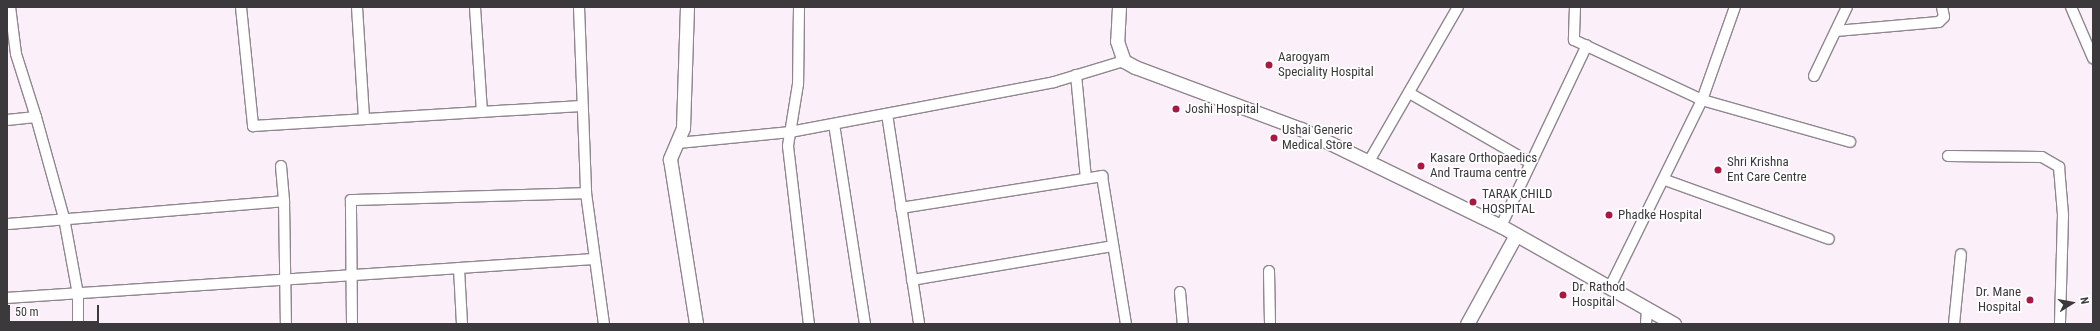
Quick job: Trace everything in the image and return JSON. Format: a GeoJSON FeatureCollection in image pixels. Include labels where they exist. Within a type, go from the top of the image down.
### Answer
{"type":"FeatureCollection","features":[{"type":"Feature","properties":{"kind":"street"},"geometry":{"type":"LineString","coordinates":[[10,7],[11,54],[36,117],[64,218],[78,294],[78,324]]}},
{"type":"Feature","properties":{"kind":"street"},"geometry":{"type":"LineString","coordinates":[[241,7],[252,125],[581,106]]}},
{"type":"Feature","properties":{"kind":"street"},"geometry":{"type":"LineString","coordinates":[[357,7],[364,119]]}},
{"type":"Feature","properties":{"kind":"street"},"geometry":{"type":"LineString","coordinates":[[475,7],[482,112]]}},
{"type":"Feature","properties":{"kind":"street"},"geometry":{"type":"LineString","coordinates":[[579,7],[581,106],[586,193],[604,324]]}},
{"type":"Feature","properties":{"kind":"street"},"geometry":{"type":"LineString","coordinates":[[687,7],[683,128],[670,159],[696,324]]}},
{"type":"Feature","properties":{"kind":"street"},"geometry":{"type":"LineString","coordinates":[[799,7],[798,84],[788,146],[809,324]]}},
{"type":"Feature","properties":{"kind":"street"},"geometry":{"type":"LineString","coordinates":[[1119,7],[1117,41],[1124,61]]}},
{"type":"Feature","properties":{"kind":"street"},"geometry":{"type":"LineString","coordinates":[[1368,163],[1411,94],[1458,7]]}},
{"type":"Feature","properties":{"kind":"street"},"geometry":{"type":"LineString","coordinates":[[1574,7],[1574,40],[1702,100],[1850,142]]}},
{"type":"Feature","properties":{"kind":"street"},"geometry":{"type":"LineString","coordinates":[[1610,287],[1665,180],[1702,100],[1735,7]]}},
{"type":"Feature","properties":{"kind":"street"},"geometry":{"type":"LineString","coordinates":[[1814,76],[1847,7]]}},
{"type":"Feature","properties":{"kind":"street"},"geometry":{"type":"LineString","coordinates":[[1836,31],[1939,22],[1944,17],[1942,7]]}},
{"type":"Feature","properties":{"kind":"street"},"geometry":{"type":"LineString","coordinates":[[2071,7],[2093,58]]}},
{"type":"Feature","properties":{"kind":"street"},"geometry":{"type":"LineString","coordinates":[[1501,226],[1587,45]]}},
{"type":"Feature","properties":{"kind":"street"},"geometry":{"type":"LineString","coordinates":[[678,143],[790,132],[834,124],[1076,75],[1124,61],[1301,129],[1368,163],[1501,226],[1674,324]]}},
{"type":"Feature","properties":{"kind":"street"},"geometry":{"type":"LineString","coordinates":[[1076,75],[1086,178]]}},
{"type":"Feature","properties":{"kind":"street"},"geometry":{"type":"LineString","coordinates":[[1411,94],[1531,163]]}},
{"type":"Feature","properties":{"kind":"street"},"geometry":{"type":"LineString","coordinates":[[887,114],[919,324]]}},
{"type":"Feature","properties":{"kind":"street"},"geometry":{"type":"LineString","coordinates":[[7,120],[36,117]]}},
{"type":"Feature","properties":{"kind":"street"},"geometry":{"type":"LineString","coordinates":[[834,124],[865,324]]}},
{"type":"Feature","properties":{"kind":"street"},"geometry":{"type":"LineString","coordinates":[[1948,156],[2042,157],[2058,167],[2063,215],[2060,324]]}},
{"type":"Feature","properties":{"kind":"street"},"geometry":{"type":"LineString","coordinates":[[281,166],[284,201],[286,324]]}},
{"type":"Feature","properties":{"kind":"street"},"geometry":{"type":"LineString","coordinates":[[901,208],[1086,178],[1104,178],[1113,246],[1126,324]]}},
{"type":"Feature","properties":{"kind":"street"},"geometry":{"type":"LineString","coordinates":[[1665,180],[1829,239]]}},
{"type":"Feature","properties":{"kind":"street"},"geometry":{"type":"LineString","coordinates":[[352,324],[351,200],[586,193]]}},
{"type":"Feature","properties":{"kind":"street"},"geometry":{"type":"LineString","coordinates":[[7,224],[64,218],[284,201]]}},
{"type":"Feature","properties":{"kind":"street"},"geometry":{"type":"LineString","coordinates":[[1467,324],[1516,235]]}},
{"type":"Feature","properties":{"kind":"street"},"geometry":{"type":"LineString","coordinates":[[912,280],[1113,246]]}},
{"type":"Feature","properties":{"kind":"street"},"geometry":{"type":"LineString","coordinates":[[1954,324],[1961,254]]}},
{"type":"Feature","properties":{"kind":"street"},"geometry":{"type":"LineString","coordinates":[[7,298],[285,278],[594,259]]}},
{"type":"Feature","properties":{"kind":"street"},"geometry":{"type":"LineString","coordinates":[[459,268],[462,324]]}},
{"type":"Feature","properties":{"kind":"street"},"geometry":{"type":"LineString","coordinates":[[1269,271],[1270,324]]}},
{"type":"Feature","properties":{"kind":"street"},"geometry":{"type":"LineString","coordinates":[[1180,292],[1183,324]]}},
{"type":"Feature","properties":{"kind":"street"},"geometry":{"type":"LineString","coordinates":[[1646,324],[1647,308]]}},
{"type":"Feature","properties":{"kind":"place","name":"Aarogyam Speciality Hospital"},"geometry":{"type":"Point","coordinates":[1269,65]}},
{"type":"Feature","properties":{"kind":"place","name":"Joshi Hospital"},"geometry":{"type":"Point","coordinates":[1176,109]}},
{"type":"Feature","properties":{"kind":"place","name":"Ushai Generic Medical Store"},"geometry":{"type":"Point","coordinates":[1274,138]}},
{"type":"Feature","properties":{"kind":"place","name":"Kasare Orthopaedics And Trauma centre"},"geometry":{"type":"Point","coordinates":[1421,166]}},
{"type":"Feature","properties":{"kind":"place","name":"Shri Krishna Ent Care Centre"},"geometry":{"type":"Point","coordinates":[1718,170]}},
{"type":"Feature","properties":{"kind":"place","name":"TARAK CHILD HOSPITAL"},"geometry":{"type":"Point","coordinates":[1473,202]}},
{"type":"Feature","properties":{"kind":"place","name":"Phadke Hospital"},"geometry":{"type":"Point","coordinates":[1609,215]}},
{"type":"Feature","properties":{"kind":"place","name":"Dr. Rathod Hospital"},"geometry":{"type":"Point","coordinates":[1563,295]}},
{"type":"Feature","properties":{"kind":"place","name":"Dr. Mane Hospital"},"geometry":{"type":"Point","coordinates":[2030,300]}}]}
